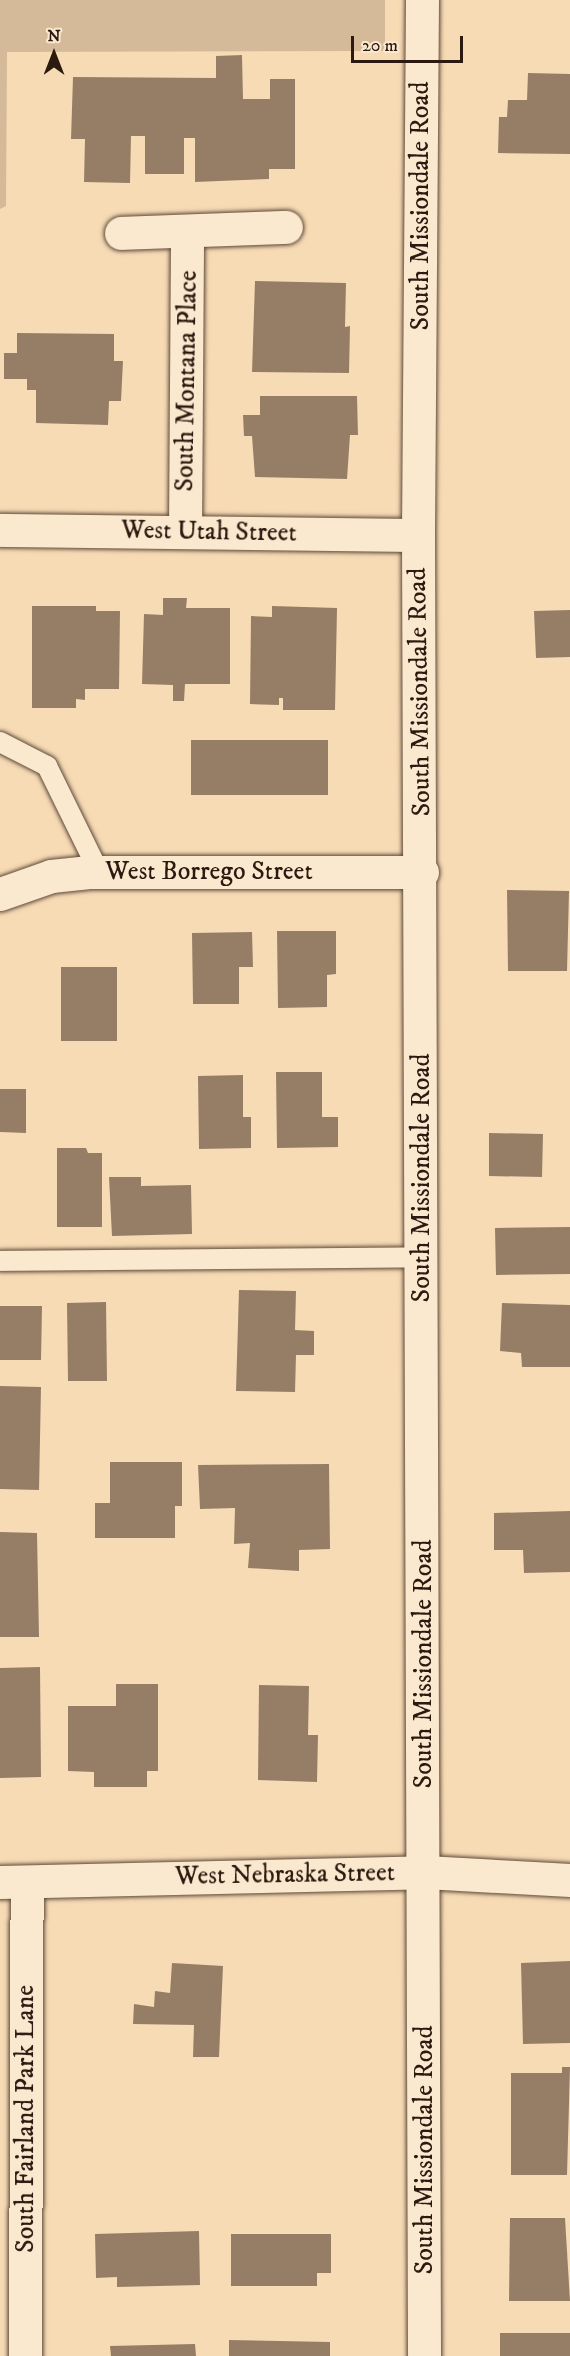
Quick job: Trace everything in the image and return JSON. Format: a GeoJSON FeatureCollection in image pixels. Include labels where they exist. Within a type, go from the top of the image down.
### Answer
{"type":"FeatureCollection","features":[{"type":"Feature","properties":{"kind":"street","name":"South Missiondale Road"},"geometry":{"type":"LineString","coordinates":[[422,0],[418,535],[422,872],[424,2356]]}},
{"type":"Feature","properties":{"kind":"street"},"geometry":{"type":"LineString","coordinates":[[121,233],[286,227]]}},
{"type":"Feature","properties":{"kind":"street","name":"South Montana Place"},"geometry":{"type":"LineString","coordinates":[[185,531],[188,231]]}},
{"type":"Feature","properties":{"kind":"street","name":"West Utah Street"},"geometry":{"type":"LineString","coordinates":[[0,530],[418,535]]}},
{"type":"Feature","properties":{"kind":"street","name":"West Borrego Street"},"geometry":{"type":"LineString","coordinates":[[0,894],[51,876],[99,872],[422,872]]}},
{"type":"Feature","properties":{"kind":"street","name":"West Nebraska Street"},"geometry":{"type":"LineString","coordinates":[[14,1882],[425,1872],[570,1880]]}},
{"type":"Feature","properties":{"kind":"street","name":"South Fairland Park Lane"},"geometry":{"type":"LineString","coordinates":[[14,1882],[25,2356]]}},
{"type":"Feature","properties":{"kind":"lane"},"geometry":{"type":"LineString","coordinates":[[0,742],[47,766],[99,872]]}},
{"type":"Feature","properties":{"kind":"lane"},"geometry":{"type":"LineString","coordinates":[[0,1261],[423,1257]]}},
{"type":"Feature","properties":{"kind":"shaded area"},"geometry":{"type":"Polygon","coordinates":[[[0,0],[385,0],[385,51],[7,52],[6,206],[0,209],[0,0]]]}},
{"type":"Feature","properties":{"kind":"building"},"geometry":{"type":"Polygon","coordinates":[[[242,55],[243,99],[270,99],[270,79],[295,79],[295,169],[269,169],[269,179],[195,182],[195,138],[184,138],[184,174],[145,174],[145,136],[131,136],[130,183],[84,182],[85,139],[71,139],[73,77],[216,78],[216,56],[242,55]]]}},
{"type":"Feature","properties":{"kind":"building"},"geometry":{"type":"Polygon","coordinates":[[[528,73],[570,74],[570,154],[498,153],[499,117],[507,117],[508,100],[527,100],[528,73]]]}},
{"type":"Feature","properties":{"kind":"building"},"geometry":{"type":"Polygon","coordinates":[[[255,281],[346,283],[345,327],[350,326],[349,373],[252,372],[255,281]]]}},
{"type":"Feature","properties":{"kind":"building"},"geometry":{"type":"Polygon","coordinates":[[[17,333],[114,334],[114,361],[123,361],[121,401],[109,401],[108,425],[36,423],[36,390],[27,390],[27,379],[4,379],[4,353],[17,353],[17,333]]]}},
{"type":"Feature","properties":{"kind":"building"},"geometry":{"type":"Polygon","coordinates":[[[260,396],[357,396],[358,435],[350,435],[347,479],[255,477],[252,436],[244,436],[243,415],[260,415],[260,396]]]}},
{"type":"Feature","properties":{"kind":"building"},"geometry":{"type":"Polygon","coordinates":[[[163,598],[187,598],[186,608],[230,608],[230,684],[185,684],[184,701],[173,701],[173,685],[142,684],[144,614],[163,615],[163,598]]]}},
{"type":"Feature","properties":{"kind":"building"},"geometry":{"type":"Polygon","coordinates":[[[32,606],[96,606],[96,611],[120,611],[119,689],[85,689],[85,700],[76,699],[76,708],[32,708],[32,606]]]}},
{"type":"Feature","properties":{"kind":"building"},"geometry":{"type":"Polygon","coordinates":[[[272,606],[337,608],[335,710],[283,710],[283,698],[279,698],[279,705],[250,704],[251,616],[272,617],[272,606]]]}},
{"type":"Feature","properties":{"kind":"building"},"geometry":{"type":"Polygon","coordinates":[[[570,610],[570,657],[536,658],[534,611],[570,610]]]}},
{"type":"Feature","properties":{"kind":"building"},"geometry":{"type":"Polygon","coordinates":[[[191,740],[328,740],[328,795],[191,795],[191,740]]]}},
{"type":"Feature","properties":{"kind":"building"},"geometry":{"type":"Polygon","coordinates":[[[507,890],[569,891],[567,971],[508,971],[507,890]]]}},
{"type":"Feature","properties":{"kind":"building"},"geometry":{"type":"Polygon","coordinates":[[[277,931],[336,931],[336,974],[327,975],[327,1007],[278,1008],[277,931]]]}},
{"type":"Feature","properties":{"kind":"building"},"geometry":{"type":"Polygon","coordinates":[[[252,932],[253,967],[239,967],[239,1004],[193,1004],[192,933],[252,932]]]}},
{"type":"Feature","properties":{"kind":"building"},"geometry":{"type":"Polygon","coordinates":[[[61,967],[117,967],[117,1041],[61,1041],[61,967]]]}},
{"type":"Feature","properties":{"kind":"building"},"geometry":{"type":"Polygon","coordinates":[[[276,1072],[322,1072],[322,1117],[338,1117],[338,1147],[277,1148],[276,1072]]]}},
{"type":"Feature","properties":{"kind":"building"},"geometry":{"type":"Polygon","coordinates":[[[243,1075],[243,1117],[251,1117],[251,1148],[199,1149],[198,1076],[243,1075]]]}},
{"type":"Feature","properties":{"kind":"building"},"geometry":{"type":"Polygon","coordinates":[[[0,1089],[26,1089],[26,1133],[0,1132],[0,1089]]]}},
{"type":"Feature","properties":{"kind":"building"},"geometry":{"type":"Polygon","coordinates":[[[489,1133],[543,1134],[542,1177],[489,1176],[489,1133]]]}},
{"type":"Feature","properties":{"kind":"building"},"geometry":{"type":"Polygon","coordinates":[[[57,1148],[86,1148],[88,1153],[102,1153],[102,1227],[57,1227],[57,1148]]]}},
{"type":"Feature","properties":{"kind":"building"},"geometry":{"type":"Polygon","coordinates":[[[109,1177],[141,1177],[141,1186],[191,1185],[192,1234],[112,1236],[109,1177]]]}},
{"type":"Feature","properties":{"kind":"building"},"geometry":{"type":"Polygon","coordinates":[[[570,1227],[570,1274],[496,1275],[495,1228],[570,1227]]]}},
{"type":"Feature","properties":{"kind":"building"},"geometry":{"type":"Polygon","coordinates":[[[239,1290],[296,1291],[295,1330],[314,1331],[314,1355],[296,1355],[295,1392],[236,1391],[239,1290]]]}},
{"type":"Feature","properties":{"kind":"building"},"geometry":{"type":"Polygon","coordinates":[[[106,1302],[107,1381],[68,1381],[67,1303],[106,1302]]]}},
{"type":"Feature","properties":{"kind":"building"},"geometry":{"type":"Polygon","coordinates":[[[502,1303],[570,1305],[570,1367],[522,1367],[521,1353],[500,1351],[502,1303]]]}},
{"type":"Feature","properties":{"kind":"building"},"geometry":{"type":"Polygon","coordinates":[[[0,1306],[42,1306],[41,1360],[0,1360],[0,1306]]]}},
{"type":"Feature","properties":{"kind":"building"},"geometry":{"type":"Polygon","coordinates":[[[0,1386],[41,1387],[39,1490],[0,1489],[0,1386]]]}},
{"type":"Feature","properties":{"kind":"building"},"geometry":{"type":"Polygon","coordinates":[[[110,1462],[182,1462],[182,1506],[175,1506],[175,1538],[95,1538],[95,1503],[110,1503],[110,1462]]]}},
{"type":"Feature","properties":{"kind":"building"},"geometry":{"type":"Polygon","coordinates":[[[329,1464],[330,1549],[299,1550],[299,1571],[248,1568],[250,1543],[234,1544],[235,1508],[200,1509],[198,1465],[329,1464]]]}},
{"type":"Feature","properties":{"kind":"building"},"geometry":{"type":"Polygon","coordinates":[[[570,1511],[570,1572],[524,1573],[523,1550],[494,1550],[494,1513],[570,1511]]]}},
{"type":"Feature","properties":{"kind":"building"},"geometry":{"type":"Polygon","coordinates":[[[0,1532],[37,1533],[39,1637],[0,1637],[0,1532]]]}},
{"type":"Feature","properties":{"kind":"building"},"geometry":{"type":"Polygon","coordinates":[[[40,1667],[41,1777],[0,1778],[0,1668],[40,1667]]]}},
{"type":"Feature","properties":{"kind":"building"},"geometry":{"type":"Polygon","coordinates":[[[116,1684],[158,1684],[158,1771],[147,1771],[147,1787],[94,1787],[94,1772],[68,1771],[68,1706],[116,1706],[116,1684]]]}},
{"type":"Feature","properties":{"kind":"building"},"geometry":{"type":"Polygon","coordinates":[[[259,1685],[309,1686],[308,1735],[318,1735],[317,1782],[258,1780],[259,1685]]]}},
{"type":"Feature","properties":{"kind":"building"},"geometry":{"type":"Polygon","coordinates":[[[570,1961],[570,2043],[523,2044],[521,1963],[570,1961]]]}},
{"type":"Feature","properties":{"kind":"building"},"geometry":{"type":"Polygon","coordinates":[[[172,1963],[223,1966],[219,2057],[193,2057],[194,2025],[133,2024],[134,2004],[154,2007],[155,1991],[170,1993],[172,1963]]]}},
{"type":"Feature","properties":{"kind":"building"},"geometry":{"type":"Polygon","coordinates":[[[562,2067],[570,2067],[567,2175],[511,2175],[511,2073],[562,2073],[562,2067]]]}},
{"type":"Feature","properties":{"kind":"building"},"geometry":{"type":"Polygon","coordinates":[[[510,2218],[565,2218],[570,2301],[509,2301],[510,2218]]]}},
{"type":"Feature","properties":{"kind":"building"},"geometry":{"type":"Polygon","coordinates":[[[199,2231],[200,2285],[117,2287],[117,2277],[96,2278],[95,2234],[199,2231]]]}},
{"type":"Feature","properties":{"kind":"building"},"geometry":{"type":"Polygon","coordinates":[[[231,2234],[331,2234],[331,2273],[317,2273],[317,2286],[231,2286],[231,2234]]]}},
{"type":"Feature","properties":{"kind":"building"},"geometry":{"type":"Polygon","coordinates":[[[500,2333],[570,2333],[570,2356],[500,2356],[500,2333]]]}},
{"type":"Feature","properties":{"kind":"building"},"geometry":{"type":"Polygon","coordinates":[[[229,2340],[330,2342],[330,2356],[229,2356],[229,2340]]]}},
{"type":"Feature","properties":{"kind":"building"},"geometry":{"type":"Polygon","coordinates":[[[195,2344],[196,2356],[111,2356],[110,2346],[195,2344]]]}}]}
